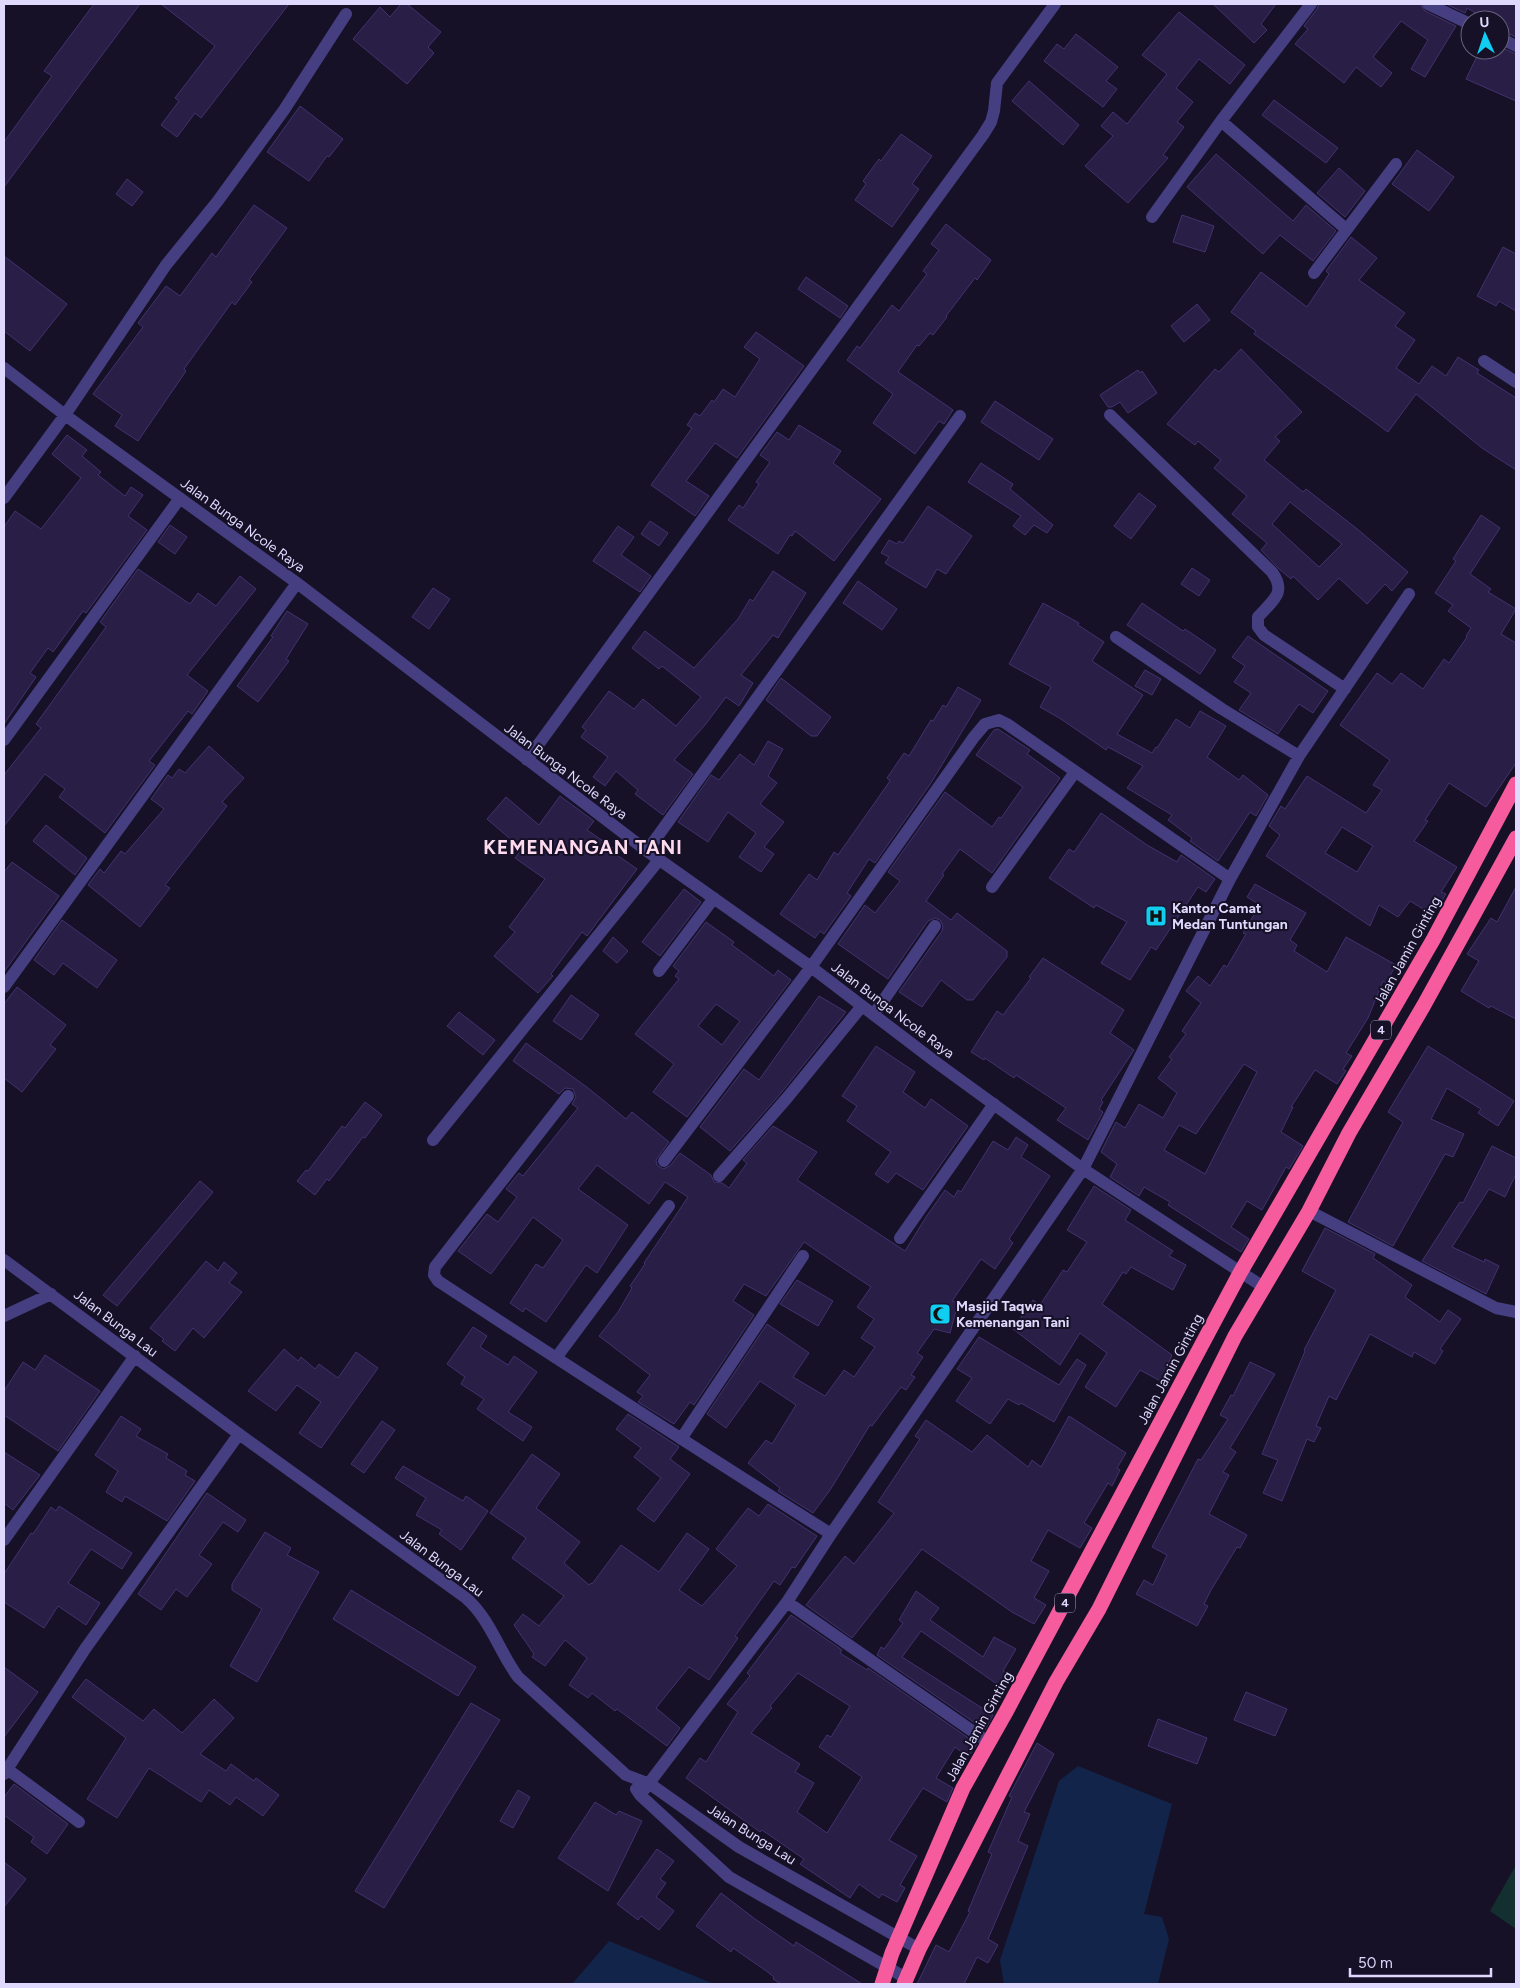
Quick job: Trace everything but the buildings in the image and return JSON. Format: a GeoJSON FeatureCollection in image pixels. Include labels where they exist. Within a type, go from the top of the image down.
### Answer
{"type":"FeatureCollection","features":[{"type":"Feature","properties":{"kind":"highway","name":"Jalan Jamin Ginting"},"geometry":{"type":"LineString","coordinates":[[882,1984],[899,1937],[964,1788],[988,1742],[1007,1710],[1240,1273],[1433,940],[1516,784]]}},
{"type":"Feature","properties":{"kind":"highway","name":"4"},"geometry":{"type":"LineString","coordinates":[[905,1981],[919,1949],[1056,1682],[1099,1609],[1235,1336],[1309,1211],[1349,1133],[1424,1005],[1516,838]]}},
{"type":"Feature","properties":{"kind":"street"},"geometry":{"type":"LineString","coordinates":[[527,760],[983,135],[992,116],[996,84],[1055,4]]}},
{"type":"Feature","properties":{"kind":"street"},"geometry":{"type":"LineString","coordinates":[[1152,216],[1310,4]]}},
{"type":"Feature","properties":{"kind":"street"},"geometry":{"type":"LineString","coordinates":[[1428,4],[1460,19]]}},
{"type":"Feature","properties":{"kind":"street"},"geometry":{"type":"LineString","coordinates":[[4,498],[65,415],[166,265],[217,202],[284,110],[346,14]]}},
{"type":"Feature","properties":{"kind":"street"},"geometry":{"type":"LineString","coordinates":[[1221,121],[1346,229]]}},
{"type":"Feature","properties":{"kind":"street"},"geometry":{"type":"LineString","coordinates":[[1314,273],[1396,164]]}},
{"type":"Feature","properties":{"kind":"street"},"geometry":{"type":"LineString","coordinates":[[1484,361],[1516,382]]}},
{"type":"Feature","properties":{"kind":"street","name":"Jalan Bunga Ncole Raya"},"geometry":{"type":"LineString","coordinates":[[4,368],[65,415],[297,583],[659,860],[811,967],[1083,1169],[1265,1288]]}},
{"type":"Feature","properties":{"kind":"street"},"geometry":{"type":"LineString","coordinates":[[647,851],[960,416]]}},
{"type":"Feature","properties":{"kind":"street"},"geometry":{"type":"LineString","coordinates":[[1110,416],[1272,572],[1278,581],[1279,590],[1275,599],[1258,617],[1258,627],[1264,635],[1345,689]]}},
{"type":"Feature","properties":{"kind":"street"},"geometry":{"type":"LineString","coordinates":[[4,740],[180,498]]}},
{"type":"Feature","properties":{"kind":"street"},"geometry":{"type":"LineString","coordinates":[[4,987],[297,583]]}},
{"type":"Feature","properties":{"kind":"street"},"geometry":{"type":"LineString","coordinates":[[640,1795],[787,1602],[831,1534],[1083,1169],[1230,879],[1299,756],[1409,594]]}},
{"type":"Feature","properties":{"kind":"street"},"geometry":{"type":"LineString","coordinates":[[1116,637],[1222,709],[1299,756]]}},
{"type":"Feature","properties":{"kind":"street"},"geometry":{"type":"LineString","coordinates":[[664,1161],[811,967],[985,724],[998,720],[1007,724],[1230,879]]}},
{"type":"Feature","properties":{"kind":"street"},"geometry":{"type":"LineString","coordinates":[[992,887],[1075,772]]}},
{"type":"Feature","properties":{"kind":"street"},"geometry":{"type":"LineString","coordinates":[[433,1140],[659,860]]}},
{"type":"Feature","properties":{"kind":"street"},"geometry":{"type":"LineString","coordinates":[[659,971],[714,898]]}},
{"type":"Feature","properties":{"kind":"street"},"geometry":{"type":"LineString","coordinates":[[874,1014],[935,926]]}},
{"type":"Feature","properties":{"kind":"street"},"geometry":{"type":"LineString","coordinates":[[719,1176],[787,1098],[862,1006]]}},
{"type":"Feature","properties":{"kind":"street"},"geometry":{"type":"LineString","coordinates":[[568,1096],[435,1267],[434,1275],[438,1281],[556,1358],[831,1534]]}},
{"type":"Feature","properties":{"kind":"street"},"geometry":{"type":"LineString","coordinates":[[900,1238],[994,1104]]}},
{"type":"Feature","properties":{"kind":"street"},"geometry":{"type":"LineString","coordinates":[[556,1358],[669,1206]]}},
{"type":"Feature","properties":{"kind":"street"},"geometry":{"type":"LineString","coordinates":[[1309,1211],[1496,1308],[1516,1312]]}},
{"type":"Feature","properties":{"kind":"street"},"geometry":{"type":"LineString","coordinates":[[681,1439],[803,1256]]}},
{"type":"Feature","properties":{"kind":"street","name":"Jalan Bunga Lau"},"geometry":{"type":"LineString","coordinates":[[4,1260],[9,1268],[51,1294],[239,1434],[466,1598],[478,1609],[507,1662],[518,1677],[626,1775],[650,1784],[739,1847],[919,1949]]}},
{"type":"Feature","properties":{"kind":"street"},"geometry":{"type":"LineString","coordinates":[[4,1316],[51,1294]]}},
{"type":"Feature","properties":{"kind":"street"},"geometry":{"type":"LineString","coordinates":[[4,1540],[134,1356]]}},
{"type":"Feature","properties":{"kind":"street"},"geometry":{"type":"LineString","coordinates":[[79,1822],[5,1771],[85,1649],[239,1434]]}},
{"type":"Feature","properties":{"kind":"street"},"geometry":{"type":"LineString","coordinates":[[787,1602],[988,1742]]}},
{"type":"Feature","properties":{"kind":"street"},"geometry":{"type":"LineString","coordinates":[[626,1775],[640,1795],[729,1877],[905,1981]]}},
{"type":"Feature","properties":{"kind":"green space"},"geometry":{"type":"Polygon","coordinates":[[[1516,1865],[1516,1929],[1490,1911],[1516,1865]]]}},
{"type":"Feature","properties":{"kind":"water"},"geometry":{"type":"Polygon","coordinates":[[[1078,1766],[1172,1804],[1144,1914],[1162,1917],[1169,1939],[1158,1984],[1004,1984],[1000,1960],[1059,1781],[1078,1766]]]}},
{"type":"Feature","properties":{"kind":"water"},"geometry":{"type":"Polygon","coordinates":[[[609,1941],[714,1984],[572,1984],[609,1941]]]}},
{"type":"Feature","properties":{"kind":"place","name":"Kantor Camat Medan Tuntungan"},"geometry":{"type":"Point","coordinates":[1156,916]}},
{"type":"Feature","properties":{"kind":"place","name":"Masjid Taqwa Kemenangan Tani"},"geometry":{"type":"Point","coordinates":[940,1314]}},
{"type":"Feature","properties":{"kind":"district","name":"KEMENANGAN TANI"},"geometry":{"type":"Point","coordinates":[583,847]}}]}
